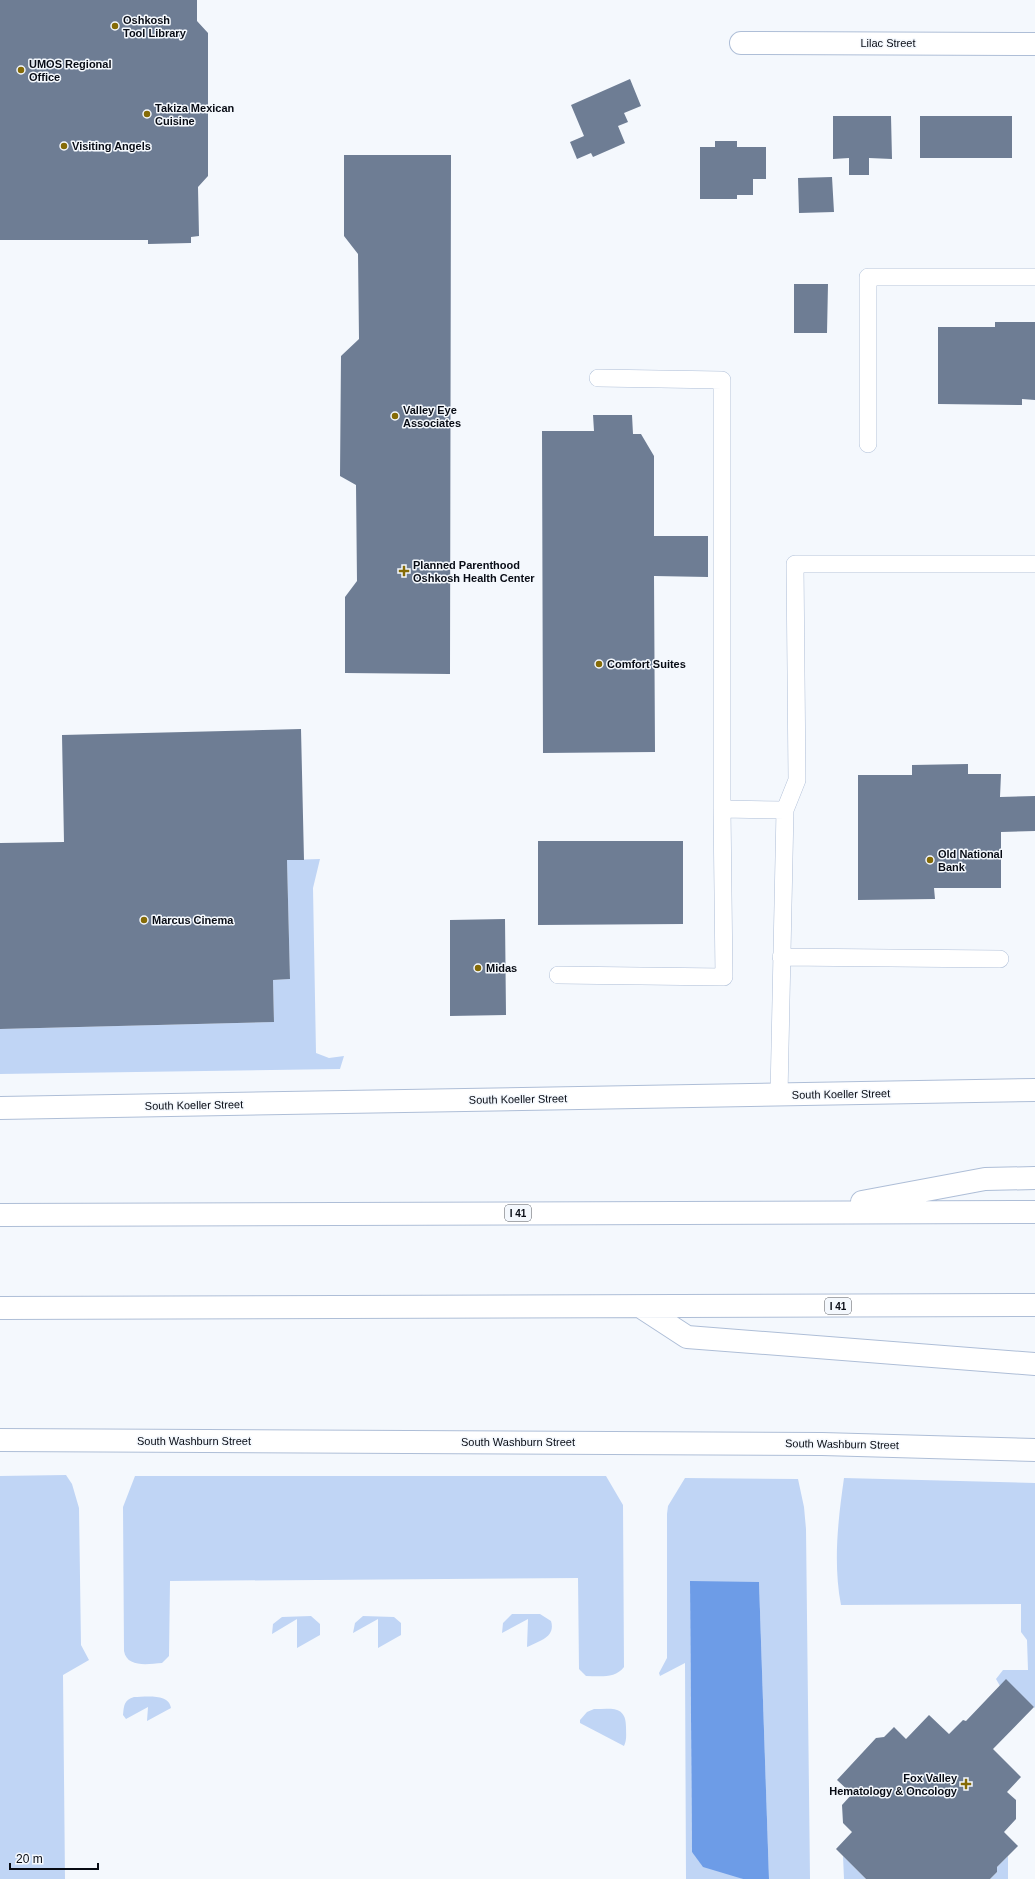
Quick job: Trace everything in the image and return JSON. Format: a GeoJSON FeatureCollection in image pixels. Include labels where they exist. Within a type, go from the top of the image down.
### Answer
{"type":"FeatureCollection","features":[{"type":"Feature","properties":{"kind":"main road","name":"Lilac Street"},"geometry":{"type":"LineString","coordinates":[[741,43],[1035,44]]}},
{"type":"Feature","properties":{"kind":"main road","name":"South Koeller Street"},"geometry":{"type":"LineString","coordinates":[[0,1108],[1035,1090]]}},
{"type":"Feature","properties":{"kind":"main road"},"geometry":{"type":"LineString","coordinates":[[809,1212],[985,1179],[1035,1178]]}},
{"type":"Feature","properties":{"kind":"main road","name":"I 41"},"geometry":{"type":"LineString","coordinates":[[0,1215],[1035,1212]]}},
{"type":"Feature","properties":{"kind":"main road","name":"I 41"},"geometry":{"type":"LineString","coordinates":[[0,1308],[1035,1306]]}},
{"type":"Feature","properties":{"kind":"main road"},"geometry":{"type":"LineString","coordinates":[[641,1307],[687,1337],[1035,1364]]}},
{"type":"Feature","properties":{"kind":"main road","name":"South Washburn Street"},"geometry":{"type":"LineString","coordinates":[[0,1440],[798,1443],[1035,1450]]}},
{"type":"Feature","properties":{"kind":"lane"},"geometry":{"type":"LineString","coordinates":[[868,444],[868,278],[1035,276]]}},
{"type":"Feature","properties":{"kind":"lane"},"geometry":{"type":"LineString","coordinates":[[558,974],[724,977],[722,809],[722,380],[598,378]]}},
{"type":"Feature","properties":{"kind":"lane"},"geometry":{"type":"LineString","coordinates":[[779,1095],[785,810],[797,780],[795,564],[1035,564]]}},
{"type":"Feature","properties":{"kind":"lane"},"geometry":{"type":"LineString","coordinates":[[722,809],[785,810]]}},
{"type":"Feature","properties":{"kind":"lane"},"geometry":{"type":"LineString","coordinates":[[781,957],[1000,959]]}},
{"type":"Feature","properties":{"kind":"shaded area"},"geometry":{"type":"Polygon","coordinates":[[[320,859],[313,888],[316,1053],[329,1058],[344,1056],[340,1069],[0,1074],[0,1029],[274,1022],[273,980],[290,979],[287,860],[320,859]]]}},
{"type":"Feature","properties":{"kind":"shaded area"},"geometry":{"type":"Polygon","coordinates":[[[66,1475],[72,1484],[79,1508],[81,1645],[89,1660],[63,1675],[65,1879],[0,1879],[0,1476],[66,1475]]]}},
{"type":"Feature","properties":{"kind":"shaded area"},"geometry":{"type":"Polygon","coordinates":[[[135,1476],[606,1476],[623,1505],[624,1667],[620,1671],[611,1675],[601,1676],[586,1676],[579,1669],[578,1578],[170,1581],[169,1656],[162,1663],[134,1663],[129,1660],[124,1651],[123,1507],[135,1476]]]}},
{"type":"Feature","properties":{"kind":"shaded area"},"geometry":{"type":"Polygon","coordinates":[[[685,1478],[798,1479],[804,1507],[806,1529],[810,1879],[769,1879],[759,1582],[690,1582],[692,1852],[743,1879],[686,1879],[685,1663],[660,1676],[659,1673],[667,1658],[668,1506],[685,1478]]]}},
{"type":"Feature","properties":{"kind":"shaded area"},"geometry":{"type":"Polygon","coordinates":[[[844,1478],[1035,1483],[1035,1708],[1006,1680],[1000,1686],[996,1679],[1003,1670],[1028,1670],[1027,1640],[1021,1632],[1021,1604],[841,1605],[837,1573],[837,1542],[844,1478]]]}},
{"type":"Feature","properties":{"kind":"shaded area"},"geometry":{"type":"Polygon","coordinates":[[[512,1614],[540,1614],[551,1621],[552,1626],[549,1635],[527,1647],[528,1619],[502,1633],[503,1623],[512,1614]]]}},
{"type":"Feature","properties":{"kind":"shaded area"},"geometry":{"type":"Polygon","coordinates":[[[311,1616],[320,1624],[320,1635],[297,1648],[297,1619],[272,1634],[273,1624],[282,1617],[311,1616]]]}},
{"type":"Feature","properties":{"kind":"shaded area"},"geometry":{"type":"Polygon","coordinates":[[[363,1616],[394,1617],[401,1623],[401,1635],[378,1648],[378,1619],[353,1633],[355,1623],[363,1616]]]}},
{"type":"Feature","properties":{"kind":"shaded area"},"geometry":{"type":"Polygon","coordinates":[[[134,1697],[161,1698],[169,1703],[171,1708],[147,1721],[148,1707],[126,1719],[123,1715],[125,1703],[134,1697]]]}},
{"type":"Feature","properties":{"kind":"shaded area"},"geometry":{"type":"Polygon","coordinates":[[[594,1709],[612,1709],[623,1715],[625,1720],[626,1735],[624,1746],[580,1723],[580,1720],[587,1712],[594,1709]]]}},
{"type":"Feature","properties":{"kind":"shaded area"},"geometry":{"type":"Polygon","coordinates":[[[843,1856],[866,1879],[844,1879],[843,1856]]]}},
{"type":"Feature","properties":{"kind":"shaded area"},"geometry":{"type":"Polygon","coordinates":[[[1008,1856],[1008,1879],[990,1879],[997,1872],[997,1867],[1008,1856]]]}},
{"type":"Feature","properties":{"kind":"water"},"geometry":{"type":"Polygon","coordinates":[[[690,1581],[759,1582],[769,1879],[743,1879],[703,1867],[692,1852],[690,1581]]]}},
{"type":"Feature","properties":{"kind":"building"},"geometry":{"type":"Polygon","coordinates":[[[0,0],[197,0],[197,21],[208,33],[208,176],[198,187],[199,236],[191,237],[191,243],[148,244],[148,240],[0,240],[0,0]]]}},
{"type":"Feature","properties":{"kind":"building"},"geometry":{"type":"Polygon","coordinates":[[[630,79],[641,106],[624,113],[628,122],[618,126],[625,143],[593,157],[591,153],[577,159],[570,142],[584,136],[571,105],[630,79]]]}},
{"type":"Feature","properties":{"kind":"building"},"geometry":{"type":"Polygon","coordinates":[[[833,116],[891,116],[892,159],[869,158],[869,175],[849,175],[849,158],[833,159],[833,116]]]}},
{"type":"Feature","properties":{"kind":"building"},"geometry":{"type":"Polygon","coordinates":[[[920,116],[1012,116],[1012,158],[920,158],[920,116]]]}},
{"type":"Feature","properties":{"kind":"building"},"geometry":{"type":"Polygon","coordinates":[[[715,141],[737,141],[737,147],[766,147],[766,179],[753,179],[753,195],[737,195],[737,199],[700,199],[700,147],[715,147],[715,141]]]}},
{"type":"Feature","properties":{"kind":"building","name":"Valley Eye Associates"},"geometry":{"type":"Polygon","coordinates":[[[344,155],[451,155],[450,674],[345,673],[345,597],[357,581],[356,485],[340,476],[341,356],[359,339],[358,254],[344,236],[344,155]]]}},
{"type":"Feature","properties":{"kind":"building"},"geometry":{"type":"Polygon","coordinates":[[[832,177],[834,212],[799,213],[798,178],[832,177]]]}},
{"type":"Feature","properties":{"kind":"building"},"geometry":{"type":"Polygon","coordinates":[[[794,284],[828,284],[827,333],[794,333],[794,284]]]}},
{"type":"Feature","properties":{"kind":"building"},"geometry":{"type":"Polygon","coordinates":[[[995,322],[1035,322],[1035,400],[1022,399],[1022,405],[938,404],[938,327],[995,327],[995,322]]]}},
{"type":"Feature","properties":{"kind":"building","name":"Comfort Suites"},"geometry":{"type":"Polygon","coordinates":[[[593,415],[632,415],[633,434],[641,434],[654,456],[654,536],[708,536],[708,577],[654,576],[655,752],[543,753],[542,431],[594,431],[593,415]]]}},
{"type":"Feature","properties":{"kind":"building","name":"Marcus Cinema"},"geometry":{"type":"Polygon","coordinates":[[[301,729],[304,860],[287,860],[290,979],[273,980],[274,1022],[0,1029],[0,843],[64,842],[62,735],[301,729]]]}},
{"type":"Feature","properties":{"kind":"building","name":"Old National Bank"},"geometry":{"type":"Polygon","coordinates":[[[968,764],[968,774],[1001,774],[1000,797],[1035,796],[1035,831],[1001,832],[1001,888],[934,888],[935,899],[858,900],[858,775],[912,775],[912,765],[968,764]]]}},
{"type":"Feature","properties":{"kind":"building"},"geometry":{"type":"Polygon","coordinates":[[[538,841],[683,841],[683,924],[538,925],[538,841]]]}},
{"type":"Feature","properties":{"kind":"building","name":"Midas"},"geometry":{"type":"Polygon","coordinates":[[[505,919],[506,1015],[450,1016],[450,920],[505,919]]]}},
{"type":"Feature","properties":{"kind":"building"},"geometry":{"type":"Polygon","coordinates":[[[1006,1679],[1034,1707],[993,1749],[1021,1777],[1007,1792],[1016,1800],[1016,1819],[1004,1832],[1018,1846],[997,1867],[997,1872],[990,1879],[866,1879],[836,1849],[852,1832],[843,1823],[842,1805],[852,1794],[837,1780],[876,1738],[884,1737],[894,1727],[906,1739],[929,1715],[949,1734],[963,1720],[966,1721],[1006,1679]]]}},
{"type":"Feature","properties":{"kind":"place","name":"Oshkosh Tool Library"},"geometry":{"type":"Point","coordinates":[115,26]}},
{"type":"Feature","properties":{"kind":"place","name":"UMOS Regional Office"},"geometry":{"type":"Point","coordinates":[21,70]}},
{"type":"Feature","properties":{"kind":"place","name":"Takiza Mexican Cuisine"},"geometry":{"type":"Point","coordinates":[147,114]}},
{"type":"Feature","properties":{"kind":"place","name":"Visiting Angels"},"geometry":{"type":"Point","coordinates":[64,146]}},
{"type":"Feature","properties":{"kind":"place","name":"Valley Eye Associates"},"geometry":{"type":"Point","coordinates":[395,416]}},
{"type":"Feature","properties":{"kind":"place","name":"Planned Parenthood Oshkosh Health Center"},"geometry":{"type":"Point","coordinates":[404,571]}},
{"type":"Feature","properties":{"kind":"place","name":"Comfort Suites"},"geometry":{"type":"Point","coordinates":[599,664]}},
{"type":"Feature","properties":{"kind":"place","name":"Old National Bank"},"geometry":{"type":"Point","coordinates":[930,860]}},
{"type":"Feature","properties":{"kind":"place","name":"Marcus Cinema"},"geometry":{"type":"Point","coordinates":[144,920]}},
{"type":"Feature","properties":{"kind":"place","name":"Midas"},"geometry":{"type":"Point","coordinates":[478,968]}},
{"type":"Feature","properties":{"kind":"place","name":"Fox Valley Hematology & Oncology"},"geometry":{"type":"Point","coordinates":[966,1784]}}]}
